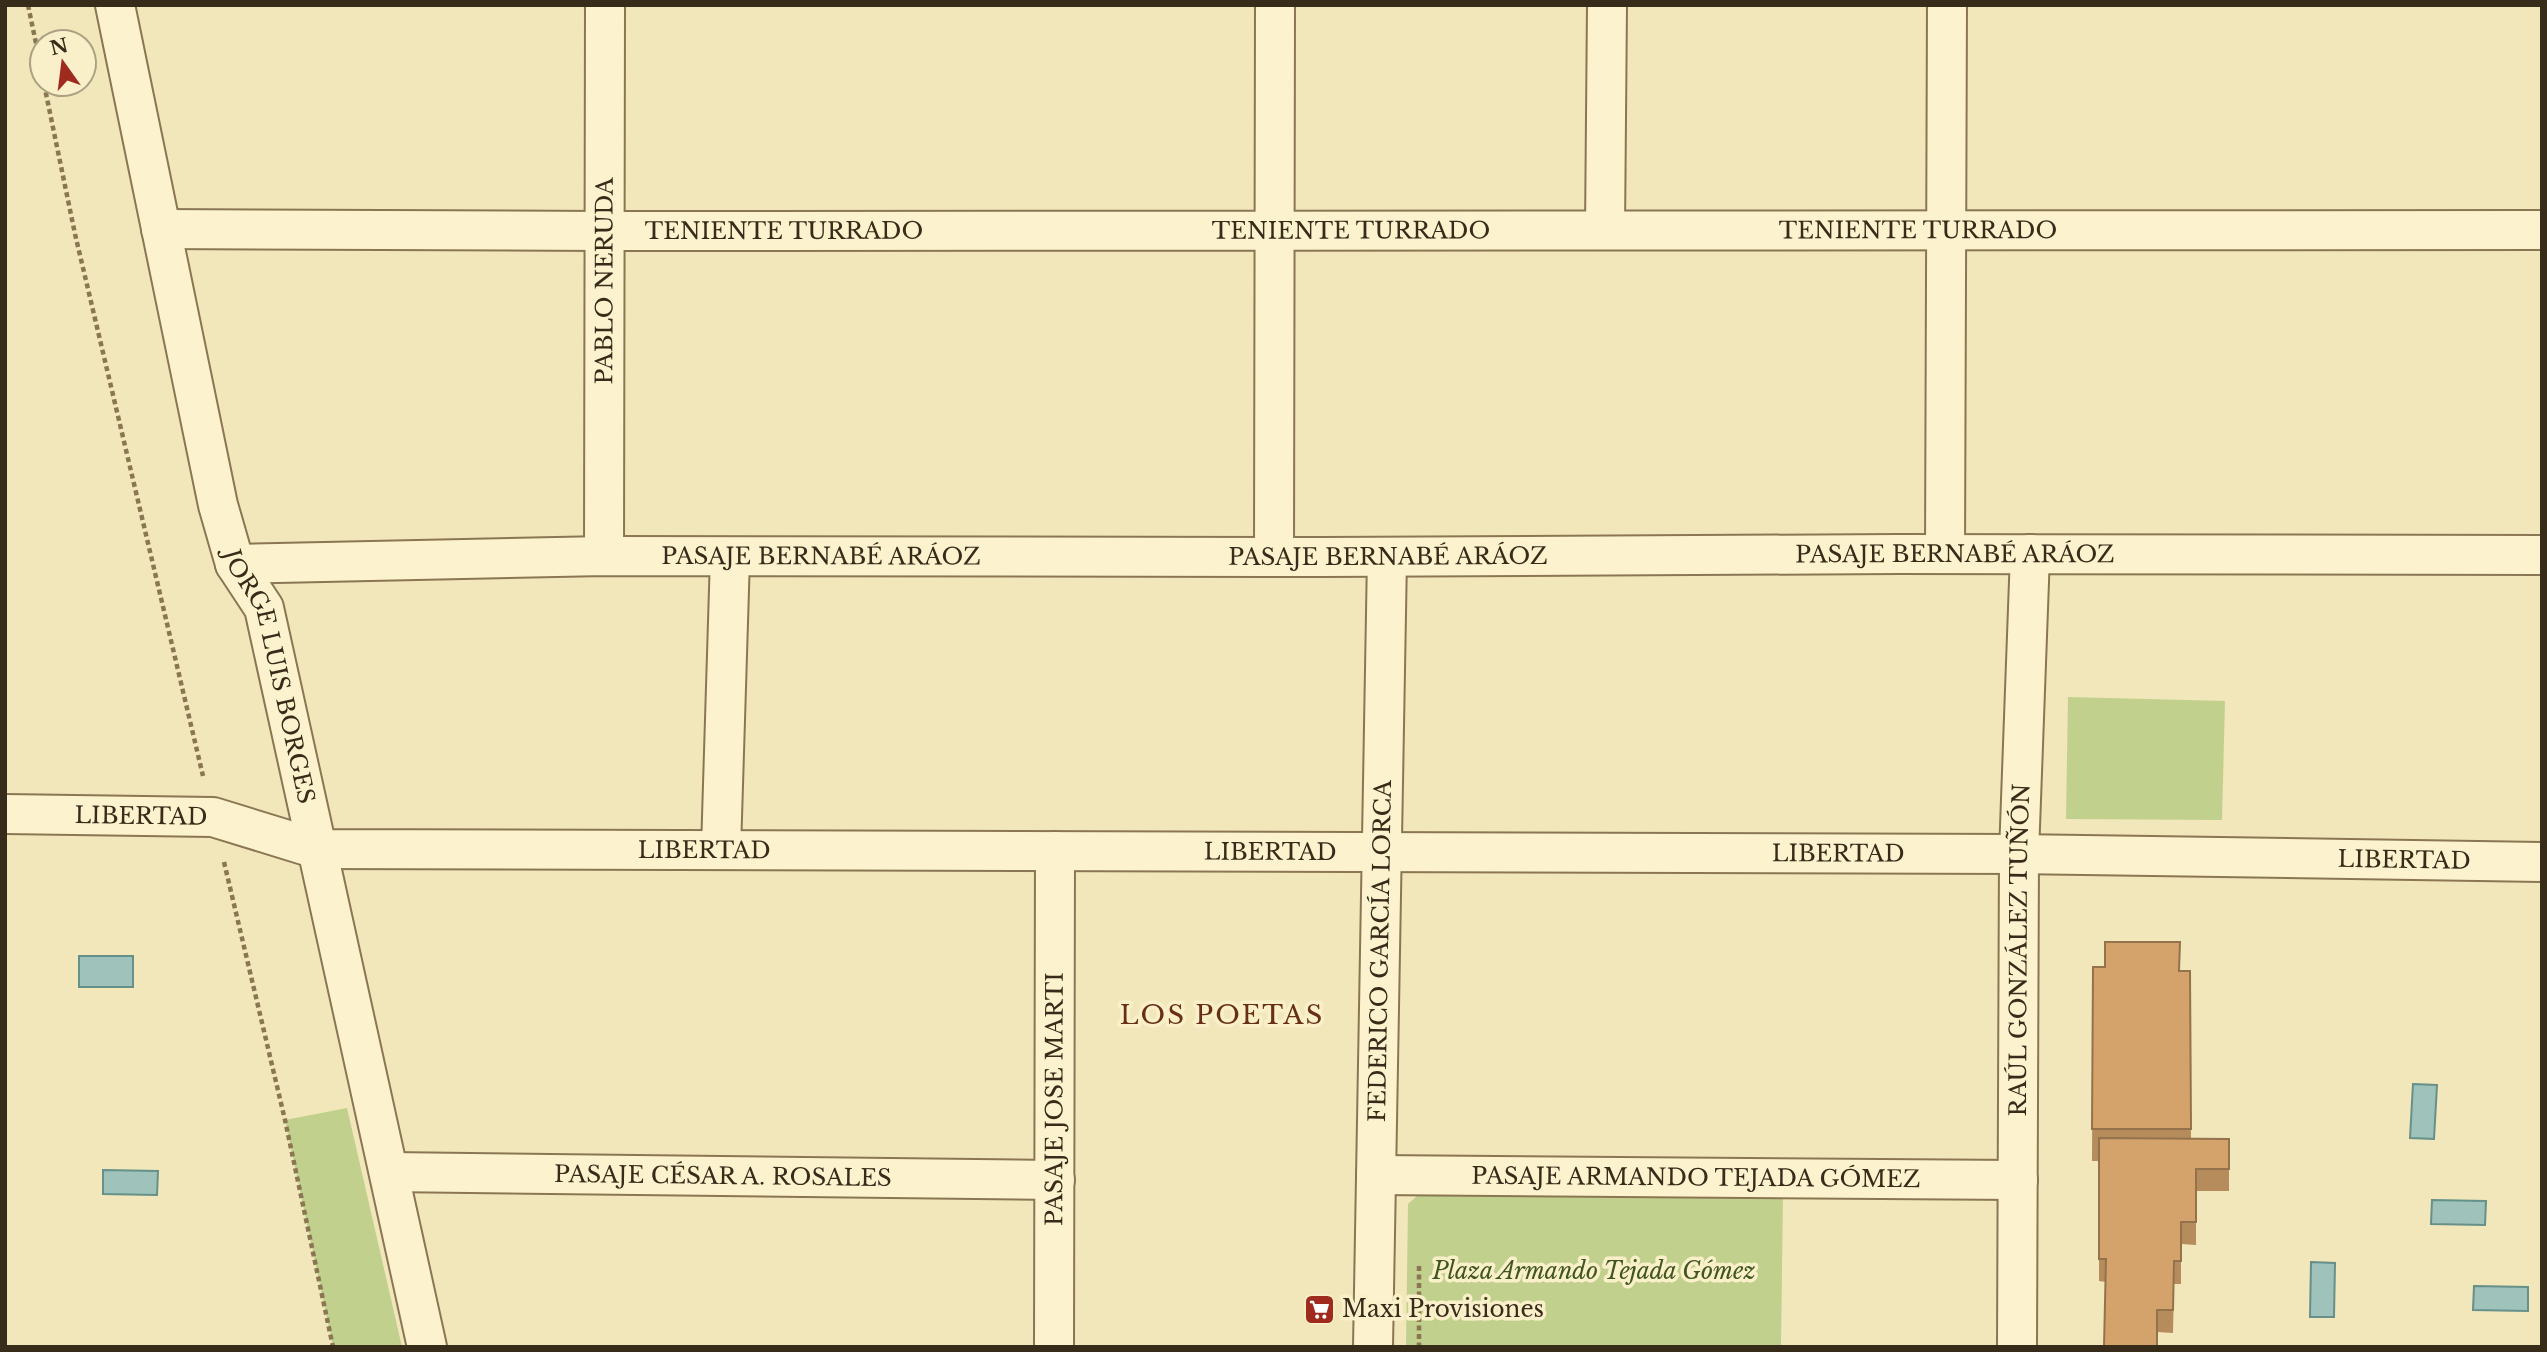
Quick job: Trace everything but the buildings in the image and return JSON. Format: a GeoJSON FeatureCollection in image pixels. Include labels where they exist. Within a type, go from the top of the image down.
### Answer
{"type":"FeatureCollection","features":[{"type":"Feature","properties":{"kind":"street","name":"JORGE LUIS BORGES"},"geometry":{"type":"LineString","coordinates":[[115,5],[218,505],[235,564],[264,608],[427,1347]]}},
{"type":"Feature","properties":{"kind":"street","name":"PABLO NERUDA"},"geometry":{"type":"LineString","coordinates":[[604,556],[605,5]]}},
{"type":"Feature","properties":{"kind":"street"},"geometry":{"type":"LineString","coordinates":[[1273,557],[1275,5]]}},
{"type":"Feature","properties":{"kind":"street"},"geometry":{"type":"LineString","coordinates":[[1605,230],[1607,5]]}},
{"type":"Feature","properties":{"kind":"street"},"geometry":{"type":"LineString","coordinates":[[1945,554],[1947,5]]}},
{"type":"Feature","properties":{"kind":"street","name":"TENIENTE TURRADO"},"geometry":{"type":"LineString","coordinates":[[162,229],[2542,230]]}},
{"type":"Feature","properties":{"kind":"street","name":"RAÚL GONZÁLEZ TUÑÓN"},"geometry":{"type":"LineString","coordinates":[[2017,1347],[2019,854],[2030,554]]}},
{"type":"Feature","properties":{"kind":"street","name":"PASAJE BERNABÉ ARÁOZ"},"geometry":{"type":"LineString","coordinates":[[235,564],[604,556],[2542,555]]}},
{"type":"Feature","properties":{"kind":"street","name":"FEDERICO GARCÍA LORCA"},"geometry":{"type":"LineString","coordinates":[[1373,1347],[1387,557]]}},
{"type":"Feature","properties":{"kind":"street"},"geometry":{"type":"LineString","coordinates":[[721,850],[730,558]]}},
{"type":"Feature","properties":{"kind":"street","name":"LIBERTAD"},"geometry":{"type":"LineString","coordinates":[[5,814],[213,817],[317,849],[2019,854],[2542,862]]}},
{"type":"Feature","properties":{"kind":"street","name":"PASAJE JOSE MARTI"},"geometry":{"type":"LineString","coordinates":[[1055,851],[1055,1347]]}},
{"type":"Feature","properties":{"kind":"street","name":"PASAJE CÉSAR A. ROSALES"},"geometry":{"type":"LineString","coordinates":[[389,1172],[1055,1180]]}},
{"type":"Feature","properties":{"kind":"street","name":"PASAJE ARMANDO TEJADA GÓMEZ"},"geometry":{"type":"LineString","coordinates":[[1376,1175],[2018,1180]]}},
{"type":"Feature","properties":{"kind":"path"},"geometry":{"type":"LineString","coordinates":[[28,5],[33,28]]}},
{"type":"Feature","properties":{"kind":"path"},"geometry":{"type":"LineString","coordinates":[[47,98],[75,234],[285,1120],[333,1347]]}},
{"type":"Feature","properties":{"kind":"green space"},"geometry":{"type":"Polygon","coordinates":[[[2068,697],[2225,701],[2222,820],[2066,819],[2068,697]]]}},
{"type":"Feature","properties":{"kind":"green space"},"geometry":{"type":"Polygon","coordinates":[[[347,1108],[402,1347],[333,1347],[285,1120],[347,1108]]]}},
{"type":"Feature","properties":{"kind":"green space","name":"Plaza Armando Tejada Gómez"},"geometry":{"type":"Polygon","coordinates":[[[1418,1195],[1783,1195],[1781,1347],[1406,1347],[1408,1204],[1418,1195]]]}},
{"type":"Feature","properties":{"kind":"water"},"geometry":{"type":"Polygon","coordinates":[[[79,956],[133,956],[133,987],[79,987],[79,956]]]}},
{"type":"Feature","properties":{"kind":"water"},"geometry":{"type":"Polygon","coordinates":[[[2413,1084],[2437,1085],[2434,1139],[2410,1138],[2413,1084]]]}},
{"type":"Feature","properties":{"kind":"water"},"geometry":{"type":"Polygon","coordinates":[[[103,1170],[158,1171],[157,1195],[103,1194],[103,1170]]]}},
{"type":"Feature","properties":{"kind":"water"},"geometry":{"type":"Polygon","coordinates":[[[2432,1200],[2486,1201],[2485,1225],[2431,1224],[2432,1200]]]}},
{"type":"Feature","properties":{"kind":"water"},"geometry":{"type":"Polygon","coordinates":[[[2311,1262],[2335,1263],[2334,1317],[2310,1317],[2311,1262]]]}},
{"type":"Feature","properties":{"kind":"water"},"geometry":{"type":"Polygon","coordinates":[[[2474,1286],[2528,1287],[2528,1311],[2473,1310],[2474,1286]]]}},
{"type":"Feature","properties":{"kind":"place","name":"Maxi Provisiones"},"geometry":{"type":"Point","coordinates":[1319,1309]}},
{"type":"Feature","properties":{"kind":"district","name":"LOS POETAS"},"geometry":{"type":"Point","coordinates":[1222,1015]}}]}
